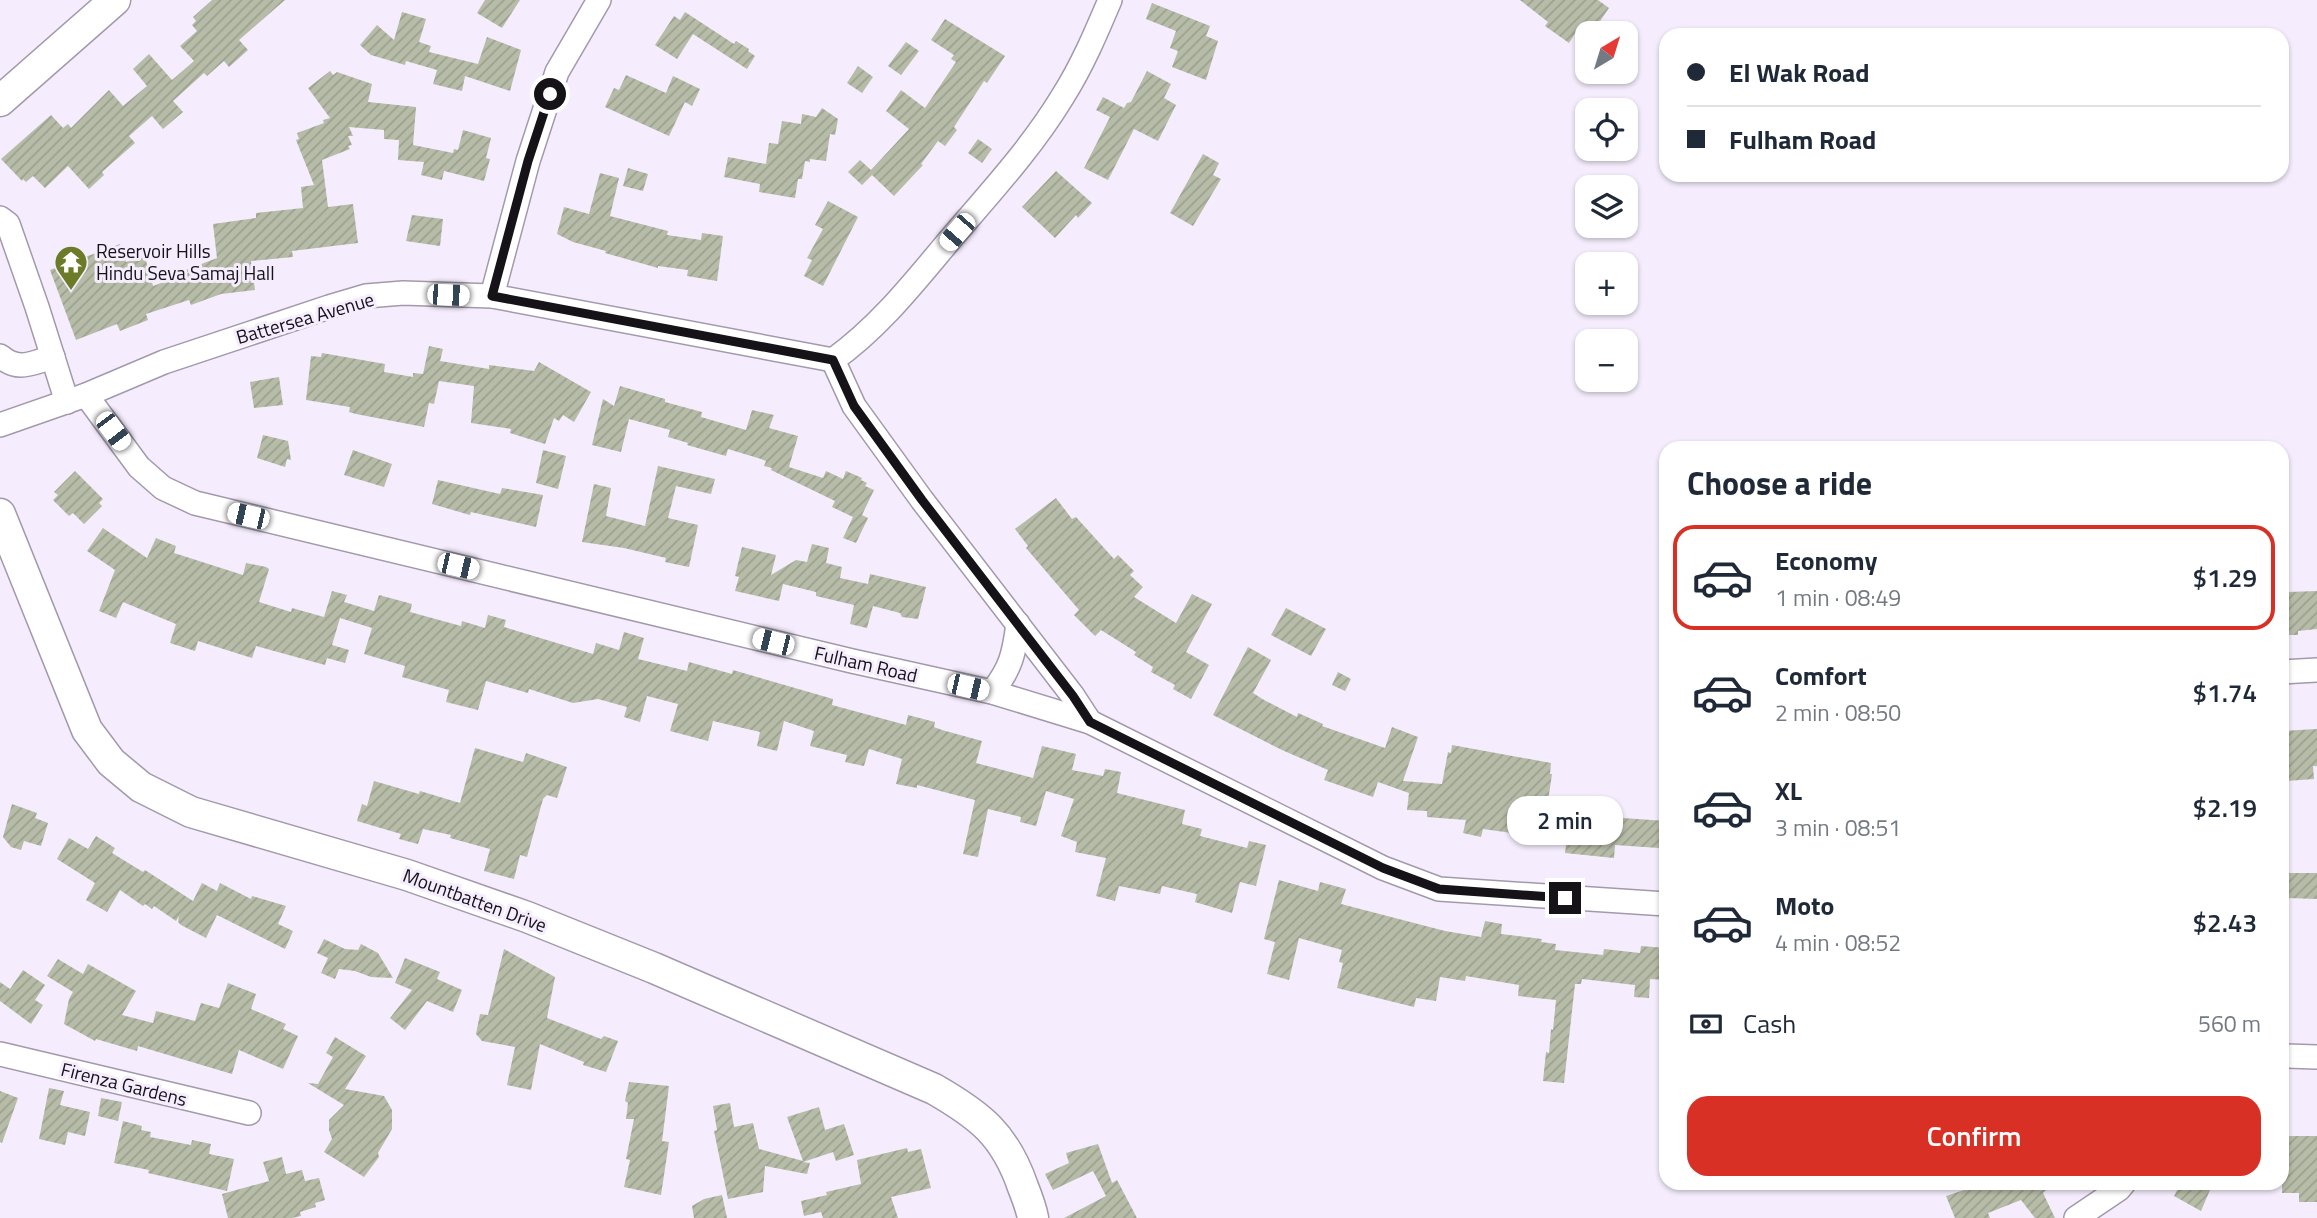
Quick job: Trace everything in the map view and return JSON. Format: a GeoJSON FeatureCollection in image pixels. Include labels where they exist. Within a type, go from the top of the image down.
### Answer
{"type":"FeatureCollection","features":[{"type":"Feature","properties":{"kind":"main road"},"geometry":{"type":"LineString","coordinates":[[0,101],[115,0]]}},
{"type":"Feature","properties":{"kind":"main road","name":"Mountbatten Drive"},"geometry":{"type":"LineString","coordinates":[[0,514],[88,730],[111,762],[141,788],[191,812],[407,875],[527,917],[654,968],[934,1089],[973,1114],[1003,1143],[1020,1177],[1033,1218]]}},
{"type":"Feature","properties":{"kind":"street"},"geometry":{"type":"LineString","coordinates":[[492,296],[528,161],[557,72],[599,0]]}},
{"type":"Feature","properties":{"kind":"street"},"geometry":{"type":"LineString","coordinates":[[1090,722],[854,406],[833,360],[860,341],[891,310],[1023,154],[1063,97],[1090,48],[1110,0]]}},
{"type":"Feature","properties":{"kind":"street","name":"Fulham Road"},"geometry":{"type":"LineString","coordinates":[[0,218],[8,224],[52,357],[76,399],[139,467],[163,488],[195,503],[838,658],[992,692],[1090,722],[1383,868],[1439,889],[1659,904]]}},
{"type":"Feature","properties":{"kind":"street","name":"Battersea Avenue"},"geometry":{"type":"LineString","coordinates":[[0,425],[76,399],[164,362],[366,296],[403,293],[492,296],[833,360]]}},
{"type":"Feature","properties":{"kind":"street"},"geometry":{"type":"LineString","coordinates":[[0,356],[11,364],[22,366],[52,357]]}},
{"type":"Feature","properties":{"kind":"street"},"geometry":{"type":"LineString","coordinates":[[992,692],[1009,668],[1018,624]]}},
{"type":"Feature","properties":{"kind":"street"},"geometry":{"type":"LineString","coordinates":[[2289,672],[2317,670]]}},
{"type":"Feature","properties":{"kind":"street","name":"Firenza Gardens"},"geometry":{"type":"LineString","coordinates":[[0,1054],[249,1113]]}},
{"type":"Feature","properties":{"kind":"street"},"geometry":{"type":"LineString","coordinates":[[2289,1056],[2317,1057]]}},
{"type":"Feature","properties":{"kind":"street"},"geometry":{"type":"LineString","coordinates":[[2076,1218],[2114,1190]]}},
{"type":"Feature","properties":{"kind":"building"},"geometry":{"type":"Polygon","coordinates":[[[212,0],[285,0],[239,40],[248,50],[229,67],[224,61],[207,76],[204,73],[173,101],[183,112],[163,129],[152,116],[129,136],[135,143],[102,172],[104,175],[89,189],[68,166],[45,188],[33,176],[26,182],[23,179],[22,181],[1,159],[51,115],[63,128],[68,124],[71,128],[109,90],[123,106],[147,86],[133,69],[149,54],[172,80],[194,61],[180,46],[197,31],[192,25],[196,21],[193,17],[212,0]]]}},
{"type":"Feature","properties":{"kind":"building"},"geometry":{"type":"Polygon","coordinates":[[[485,0],[520,0],[502,28],[477,13],[485,0]]]}},
{"type":"Feature","properties":{"kind":"building"},"geometry":{"type":"Polygon","coordinates":[[[1520,0],[1598,0],[1609,8],[1600,21],[1575,21],[1575,34],[1569,43],[1545,26],[1548,22],[1520,0]]]}},
{"type":"Feature","properties":{"kind":"building"},"geometry":{"type":"Polygon","coordinates":[[[1152,3],[1210,26],[1206,36],[1218,41],[1206,80],[1172,67],[1178,51],[1170,48],[1176,31],[1146,19],[1152,3]]]}},
{"type":"Feature","properties":{"kind":"building"},"geometry":{"type":"Polygon","coordinates":[[[402,12],[426,19],[419,42],[431,46],[429,52],[478,64],[487,37],[521,50],[510,91],[465,76],[462,91],[433,84],[437,70],[406,61],[405,65],[371,55],[360,45],[377,25],[394,40],[402,12]]]}},
{"type":"Feature","properties":{"kind":"building"},"geometry":{"type":"Polygon","coordinates":[[[685,12],[734,44],[736,41],[749,49],[755,56],[747,69],[693,34],[677,59],[655,45],[674,16],[680,20],[685,12]]]}},
{"type":"Feature","properties":{"kind":"building"},"geometry":{"type":"Polygon","coordinates":[[[945,19],[1005,56],[987,83],[984,81],[945,146],[938,141],[921,164],[923,165],[894,196],[872,175],[862,185],[848,172],[860,160],[871,170],[909,129],[886,111],[901,90],[925,108],[956,62],[951,59],[954,55],[931,40],[945,19]]]}},
{"type":"Feature","properties":{"kind":"building"},"geometry":{"type":"Polygon","coordinates":[[[906,42],[919,51],[901,75],[888,66],[906,42]]]}},
{"type":"Feature","properties":{"kind":"building"},"geometry":{"type":"Polygon","coordinates":[[[858,66],[873,77],[862,93],[847,83],[858,66]]]}},
{"type":"Feature","properties":{"kind":"building"},"geometry":{"type":"Polygon","coordinates":[[[330,71],[333,75],[337,72],[372,84],[368,102],[416,107],[413,145],[453,153],[454,149],[458,150],[463,130],[491,138],[486,158],[490,159],[484,181],[444,171],[442,180],[421,175],[424,162],[398,160],[399,140],[384,139],[384,130],[349,127],[353,136],[348,136],[352,145],[348,146],[350,149],[322,160],[328,207],[353,204],[358,243],[292,251],[293,257],[251,261],[255,290],[221,294],[191,305],[189,300],[146,314],[148,320],[120,331],[117,324],[76,340],[50,270],[120,244],[126,262],[145,257],[153,286],[188,273],[186,270],[217,258],[213,224],[256,218],[256,213],[303,208],[301,187],[314,185],[296,140],[299,139],[297,133],[330,118],[308,88],[330,71]]]}},
{"type":"Feature","properties":{"kind":"building"},"geometry":{"type":"Polygon","coordinates":[[[1147,71],[1171,84],[1164,98],[1176,105],[1158,141],[1134,129],[1108,180],[1084,168],[1110,117],[1096,110],[1103,97],[1124,108],[1131,102],[1147,71]]]}},
{"type":"Feature","properties":{"kind":"building"},"geometry":{"type":"Polygon","coordinates":[[[626,75],[666,93],[673,76],[700,89],[692,106],[685,102],[669,136],[605,107],[614,88],[619,90],[626,75]]]}},
{"type":"Feature","properties":{"kind":"building"},"geometry":{"type":"Polygon","coordinates":[[[822,108],[838,119],[835,135],[830,134],[826,161],[805,161],[795,198],[759,192],[760,184],[724,177],[728,157],[766,164],[769,143],[778,144],[782,121],[801,124],[802,114],[816,117],[822,108]]]}},
{"type":"Feature","properties":{"kind":"building"},"geometry":{"type":"Polygon","coordinates":[[[978,139],[992,149],[982,163],[968,153],[978,139]]]}},
{"type":"Feature","properties":{"kind":"building"},"geometry":{"type":"Polygon","coordinates":[[[1203,154],[1219,163],[1213,175],[1221,179],[1193,226],[1170,213],[1203,154]]]}},
{"type":"Feature","properties":{"kind":"building"},"geometry":{"type":"Polygon","coordinates":[[[628,168],[648,174],[643,191],[623,186],[628,168]]]}},
{"type":"Feature","properties":{"kind":"building"},"geometry":{"type":"Polygon","coordinates":[[[1056,171],[1092,203],[1078,218],[1076,215],[1055,238],[1022,207],[1056,171]]]}},
{"type":"Feature","properties":{"kind":"building"},"geometry":{"type":"Polygon","coordinates":[[[600,173],[619,178],[610,216],[668,231],[667,235],[701,240],[702,233],[723,236],[717,281],[687,276],[688,270],[658,268],[605,253],[606,251],[573,242],[557,234],[564,207],[589,214],[600,173]]]}},
{"type":"Feature","properties":{"kind":"building"},"geometry":{"type":"Polygon","coordinates":[[[828,201],[858,217],[823,286],[804,276],[812,260],[807,258],[823,229],[815,225],[828,201]]]}},
{"type":"Feature","properties":{"kind":"building"},"geometry":{"type":"Polygon","coordinates":[[[412,215],[443,219],[440,246],[406,241],[412,215]]]}},
{"type":"Feature","properties":{"kind":"building"},"geometry":{"type":"Polygon","coordinates":[[[429,346],[443,349],[440,361],[489,369],[489,365],[534,371],[539,362],[591,392],[574,422],[563,415],[559,421],[554,418],[545,444],[510,433],[511,429],[471,423],[474,386],[439,381],[434,404],[429,403],[424,427],[356,414],[349,412],[350,407],[306,400],[311,356],[321,357],[322,353],[385,364],[384,372],[413,377],[413,373],[423,374],[429,346]]]}},
{"type":"Feature","properties":{"kind":"building"},"geometry":{"type":"Polygon","coordinates":[[[279,377],[283,405],[254,408],[250,382],[279,377]]]}},
{"type":"Feature","properties":{"kind":"building"},"geometry":{"type":"Polygon","coordinates":[[[620,386],[702,412],[701,417],[746,430],[752,410],[774,415],[769,428],[798,436],[789,467],[823,478],[826,471],[843,479],[846,471],[862,478],[861,480],[867,483],[865,486],[874,490],[862,515],[868,518],[856,543],[843,538],[853,517],[832,507],[835,501],[771,470],[772,468],[764,466],[766,461],[761,459],[728,449],[726,456],[687,445],[688,443],[668,437],[670,430],[629,419],[621,452],[592,445],[603,399],[614,406],[620,386]]]}},
{"type":"Feature","properties":{"kind":"building"},"geometry":{"type":"Polygon","coordinates":[[[263,435],[288,441],[291,460],[287,459],[285,467],[257,458],[263,435]]]}},
{"type":"Feature","properties":{"kind":"building"},"geometry":{"type":"Polygon","coordinates":[[[353,450],[392,464],[384,487],[344,475],[353,450]]]}},
{"type":"Feature","properties":{"kind":"building"},"geometry":{"type":"Polygon","coordinates":[[[543,450],[566,456],[558,489],[536,483],[543,450]]]}},
{"type":"Feature","properties":{"kind":"building"},"geometry":{"type":"Polygon","coordinates":[[[658,466],[715,479],[711,494],[676,486],[668,518],[698,525],[689,567],[665,562],[666,558],[624,548],[582,542],[594,484],[611,488],[606,516],[645,526],[658,466]]]}},
{"type":"Feature","properties":{"kind":"building"},"geometry":{"type":"Polygon","coordinates":[[[75,471],[103,499],[99,503],[102,506],[84,524],[73,513],[69,516],[53,500],[58,495],[54,492],[75,471]]]}},
{"type":"Feature","properties":{"kind":"building"},"geometry":{"type":"Polygon","coordinates":[[[438,480],[500,494],[502,488],[543,495],[536,527],[471,512],[470,515],[432,504],[438,480]]]}},
{"type":"Feature","properties":{"kind":"building"},"geometry":{"type":"Polygon","coordinates":[[[1056,498],[1072,519],[1076,517],[1114,559],[1118,555],[1134,571],[1130,575],[1143,587],[1134,597],[1176,623],[1192,594],[1212,604],[1186,652],[1209,665],[1191,699],[1173,689],[1175,685],[1151,672],[1153,667],[1134,655],[1136,652],[1101,630],[1095,636],[1074,615],[1079,610],[1026,548],[1028,546],[1015,529],[1056,498]]]}},
{"type":"Feature","properties":{"kind":"building"},"geometry":{"type":"Polygon","coordinates":[[[103,528],[147,558],[156,538],[176,546],[174,553],[243,575],[246,563],[266,567],[269,569],[259,602],[291,612],[292,608],[324,617],[332,591],[347,595],[344,602],[374,611],[379,595],[412,604],[410,612],[461,626],[462,621],[485,628],[488,615],[506,620],[504,627],[593,654],[596,643],[619,650],[624,632],[644,638],[638,659],[687,671],[689,662],[732,674],[733,670],[833,699],[832,705],[906,725],[908,715],[935,722],[934,727],[982,741],[976,763],[1033,778],[1042,746],[1076,754],[1072,770],[1103,776],[1105,769],[1121,772],[1117,793],[1185,810],[1182,824],[1202,829],[1200,836],[1247,848],[1249,841],[1266,845],[1256,886],[1240,882],[1232,913],[1195,902],[1197,894],[1162,886],[1160,894],[1119,886],[1115,901],[1096,896],[1106,858],[1075,852],[1077,842],[1061,836],[1074,799],[1046,791],[1036,826],[1020,822],[1021,817],[988,809],[978,857],[963,854],[975,800],[917,785],[917,788],[896,784],[902,759],[869,749],[864,766],[845,762],[847,755],[810,746],[814,731],[784,721],[777,751],[757,746],[760,732],[713,721],[708,741],[670,731],[678,704],[647,696],[640,722],[624,717],[627,707],[598,699],[573,703],[529,689],[528,693],[486,681],[478,710],[446,702],[449,690],[402,677],[405,666],[364,654],[372,628],[340,618],[332,645],[349,650],[345,663],[327,658],[325,665],[256,646],[252,658],[198,641],[195,651],[170,643],[176,624],[123,602],[116,618],[99,611],[115,570],[87,551],[103,528]]]}},
{"type":"Feature","properties":{"kind":"building"},"geometry":{"type":"Polygon","coordinates":[[[812,544],[829,548],[826,563],[842,567],[840,578],[868,584],[870,574],[926,587],[918,619],[902,617],[900,613],[873,606],[867,628],[850,624],[854,605],[816,596],[816,592],[783,584],[779,601],[735,591],[739,577],[735,576],[742,547],[776,555],[771,575],[796,560],[807,562],[812,544]]]}},
{"type":"Feature","properties":{"kind":"building"},"geometry":{"type":"Polygon","coordinates":[[[2317,591],[2317,629],[2289,635],[2289,592],[2317,591]]]}},
{"type":"Feature","properties":{"kind":"building"},"geometry":{"type":"Polygon","coordinates":[[[1286,608],[1326,629],[1311,656],[1271,635],[1286,608]]]}},
{"type":"Feature","properties":{"kind":"building"},"geometry":{"type":"Polygon","coordinates":[[[1248,647],[1271,660],[1253,693],[1264,700],[1297,717],[1298,713],[1323,724],[1322,726],[1385,748],[1392,727],[1418,737],[1403,781],[1442,784],[1448,752],[1451,753],[1452,745],[1551,763],[1548,801],[1596,805],[1594,816],[1659,821],[1659,848],[1615,845],[1614,858],[1565,853],[1567,837],[1534,831],[1534,836],[1483,829],[1481,837],[1463,833],[1466,820],[1427,817],[1427,811],[1407,810],[1409,793],[1378,782],[1373,797],[1324,780],[1328,770],[1213,715],[1248,647]]]}},
{"type":"Feature","properties":{"kind":"building"},"geometry":{"type":"Polygon","coordinates":[[[1338,672],[1351,679],[1345,691],[1332,685],[1338,672]]]}},
{"type":"Feature","properties":{"kind":"building"},"geometry":{"type":"Polygon","coordinates":[[[2317,729],[2317,766],[2313,766],[2314,779],[2289,781],[2289,731],[2317,729]]]}},
{"type":"Feature","properties":{"kind":"building"},"geometry":{"type":"Polygon","coordinates":[[[475,748],[523,762],[526,753],[567,767],[557,798],[547,795],[543,799],[527,857],[520,855],[514,879],[484,871],[490,849],[450,838],[451,835],[423,829],[418,844],[399,839],[401,834],[357,821],[362,804],[367,806],[374,781],[460,803],[475,748]]]}},
{"type":"Feature","properties":{"kind":"building"},"geometry":{"type":"Polygon","coordinates":[[[12,804],[37,813],[35,818],[48,823],[41,846],[24,841],[21,850],[11,847],[3,837],[12,804]]]}},
{"type":"Feature","properties":{"kind":"building"},"geometry":{"type":"Polygon","coordinates":[[[96,836],[115,848],[112,853],[143,872],[145,870],[193,901],[202,883],[217,891],[220,883],[251,899],[252,896],[286,906],[278,924],[293,931],[285,949],[217,915],[206,938],[181,925],[178,922],[179,916],[176,921],[154,906],[152,909],[145,904],[143,906],[120,890],[107,912],[86,900],[95,883],[57,859],[69,838],[88,849],[96,836]]]}},
{"type":"Feature","properties":{"kind":"building"},"geometry":{"type":"Polygon","coordinates":[[[2289,873],[2317,873],[2317,899],[2289,898],[2289,873]]]}},
{"type":"Feature","properties":{"kind":"building"},"geometry":{"type":"Polygon","coordinates":[[[1279,880],[1318,891],[1320,882],[1346,889],[1341,904],[1445,931],[1481,937],[1485,921],[1502,924],[1501,934],[1542,939],[1541,942],[1556,944],[1555,950],[1603,955],[1604,949],[1640,953],[1641,946],[1659,947],[1659,980],[1650,979],[1649,998],[1634,997],[1635,985],[1582,979],[1581,984],[1575,984],[1564,1083],[1543,1081],[1556,1000],[1518,996],[1519,985],[1466,976],[1465,981],[1440,977],[1436,1001],[1416,998],[1414,1007],[1337,988],[1343,963],[1339,962],[1342,950],[1299,938],[1289,980],[1267,974],[1275,942],[1264,939],[1279,880]]]}},
{"type":"Feature","properties":{"kind":"building"},"geometry":{"type":"Polygon","coordinates":[[[324,939],[345,949],[358,950],[361,944],[378,953],[393,978],[371,977],[339,969],[335,979],[321,973],[328,958],[317,953],[324,939]]]}},
{"type":"Feature","properties":{"kind":"building"},"geometry":{"type":"Polygon","coordinates":[[[504,949],[555,977],[547,1018],[601,1039],[604,1036],[618,1041],[606,1072],[583,1065],[584,1062],[540,1044],[531,1090],[507,1085],[515,1047],[482,1041],[476,1034],[480,1014],[488,1015],[504,949]]]}},
{"type":"Feature","properties":{"kind":"building"},"geometry":{"type":"Polygon","coordinates":[[[405,958],[440,972],[437,979],[462,990],[453,1012],[427,1001],[405,1030],[390,1018],[412,990],[395,983],[405,958]]]}},
{"type":"Feature","properties":{"kind":"building"},"geometry":{"type":"Polygon","coordinates":[[[58,959],[83,974],[88,964],[136,991],[122,1015],[153,1023],[156,1011],[195,1021],[201,1003],[219,1008],[228,983],[256,994],[251,1009],[286,1024],[283,1029],[298,1036],[283,1069],[239,1050],[232,1074],[138,1046],[137,1051],[96,1039],[95,1041],[64,1024],[73,992],[47,976],[58,959]]]}},
{"type":"Feature","properties":{"kind":"building"},"geometry":{"type":"Polygon","coordinates":[[[23,970],[45,985],[35,1000],[43,1005],[31,1024],[0,1001],[0,982],[10,989],[23,970]]]}},
{"type":"Feature","properties":{"kind":"building"},"geometry":{"type":"Polygon","coordinates":[[[335,1037],[366,1056],[345,1089],[384,1096],[392,1110],[392,1129],[378,1153],[379,1157],[364,1177],[324,1152],[332,1139],[329,1120],[344,1105],[308,1083],[318,1084],[333,1057],[326,1053],[335,1037]]]}},
{"type":"Feature","properties":{"kind":"building"},"geometry":{"type":"Polygon","coordinates":[[[629,1082],[669,1086],[662,1141],[669,1142],[661,1195],[624,1187],[634,1119],[626,1119],[628,1103],[625,1101],[629,1082]]]}},
{"type":"Feature","properties":{"kind":"building"},"geometry":{"type":"Polygon","coordinates":[[[49,1088],[64,1091],[60,1105],[90,1112],[85,1136],[68,1132],[65,1145],[39,1139],[49,1088]]]}},
{"type":"Feature","properties":{"kind":"building"},"geometry":{"type":"Polygon","coordinates":[[[0,1091],[18,1098],[2,1143],[0,1142],[0,1091]]]}},
{"type":"Feature","properties":{"kind":"building"},"geometry":{"type":"Polygon","coordinates":[[[101,1098],[122,1102],[118,1121],[98,1116],[101,1098]]]}},
{"type":"Feature","properties":{"kind":"building"},"geometry":{"type":"Polygon","coordinates":[[[730,1103],[734,1127],[753,1123],[759,1149],[803,1161],[787,1117],[819,1107],[825,1130],[844,1124],[854,1155],[836,1161],[833,1152],[803,1162],[810,1163],[807,1174],[765,1166],[763,1192],[728,1199],[714,1131],[717,1130],[713,1106],[730,1103]]]}},
{"type":"Feature","properties":{"kind":"building"},"geometry":{"type":"Polygon","coordinates":[[[123,1121],[142,1126],[141,1130],[151,1132],[150,1137],[191,1145],[192,1140],[211,1144],[209,1154],[234,1159],[227,1191],[114,1163],[123,1121]]]}},
{"type":"Feature","properties":{"kind":"building"},"geometry":{"type":"Polygon","coordinates":[[[2289,1136],[2317,1136],[2317,1202],[2299,1202],[2299,1193],[2282,1193],[2282,1190],[2289,1190],[2289,1136]]]}},
{"type":"Feature","properties":{"kind":"building"},"geometry":{"type":"Polygon","coordinates":[[[1098,1144],[1112,1183],[1117,1180],[1137,1218],[1064,1218],[1106,1196],[1093,1171],[1053,1190],[1045,1174],[1069,1163],[1066,1153],[1098,1144]]]}},
{"type":"Feature","properties":{"kind":"building"},"geometry":{"type":"Polygon","coordinates":[[[907,1148],[908,1152],[921,1149],[931,1188],[891,1197],[898,1218],[823,1218],[821,1212],[804,1216],[801,1201],[861,1184],[857,1160],[907,1148]]]}},
{"type":"Feature","properties":{"kind":"building"},"geometry":{"type":"Polygon","coordinates":[[[282,1157],[286,1174],[302,1170],[305,1181],[319,1178],[325,1200],[315,1203],[316,1207],[300,1212],[301,1216],[292,1218],[228,1218],[222,1194],[269,1181],[263,1162],[282,1157]]]}},
{"type":"Feature","properties":{"kind":"building"},"geometry":{"type":"Polygon","coordinates":[[[1964,1190],[2046,1190],[2043,1193],[2055,1218],[2035,1218],[2021,1200],[1988,1213],[1990,1218],[1955,1218],[1946,1196],[1964,1190]]]}},
{"type":"Feature","properties":{"kind":"building"},"geometry":{"type":"Polygon","coordinates":[[[2177,1190],[2210,1190],[2201,1211],[2174,1196],[2177,1190]]]}},
{"type":"Feature","properties":{"kind":"building"},"geometry":{"type":"Polygon","coordinates":[[[722,1195],[727,1218],[694,1218],[692,1206],[704,1199],[722,1195]]]}},
{"type":"Feature","properties":{"kind":"place","name":"Reservoir Hills Hindu Seva Samaj Hall"},"geometry":{"type":"Point","coordinates":[71,292]}},
{"type":"Feature","properties":{"kind":"route"},"geometry":{"type":"LineString","coordinates":[[550,94],[528,161],[492,296],[833,360],[854,406],[1090,722],[1383,868],[1439,889],[1565,898]]}}]}
